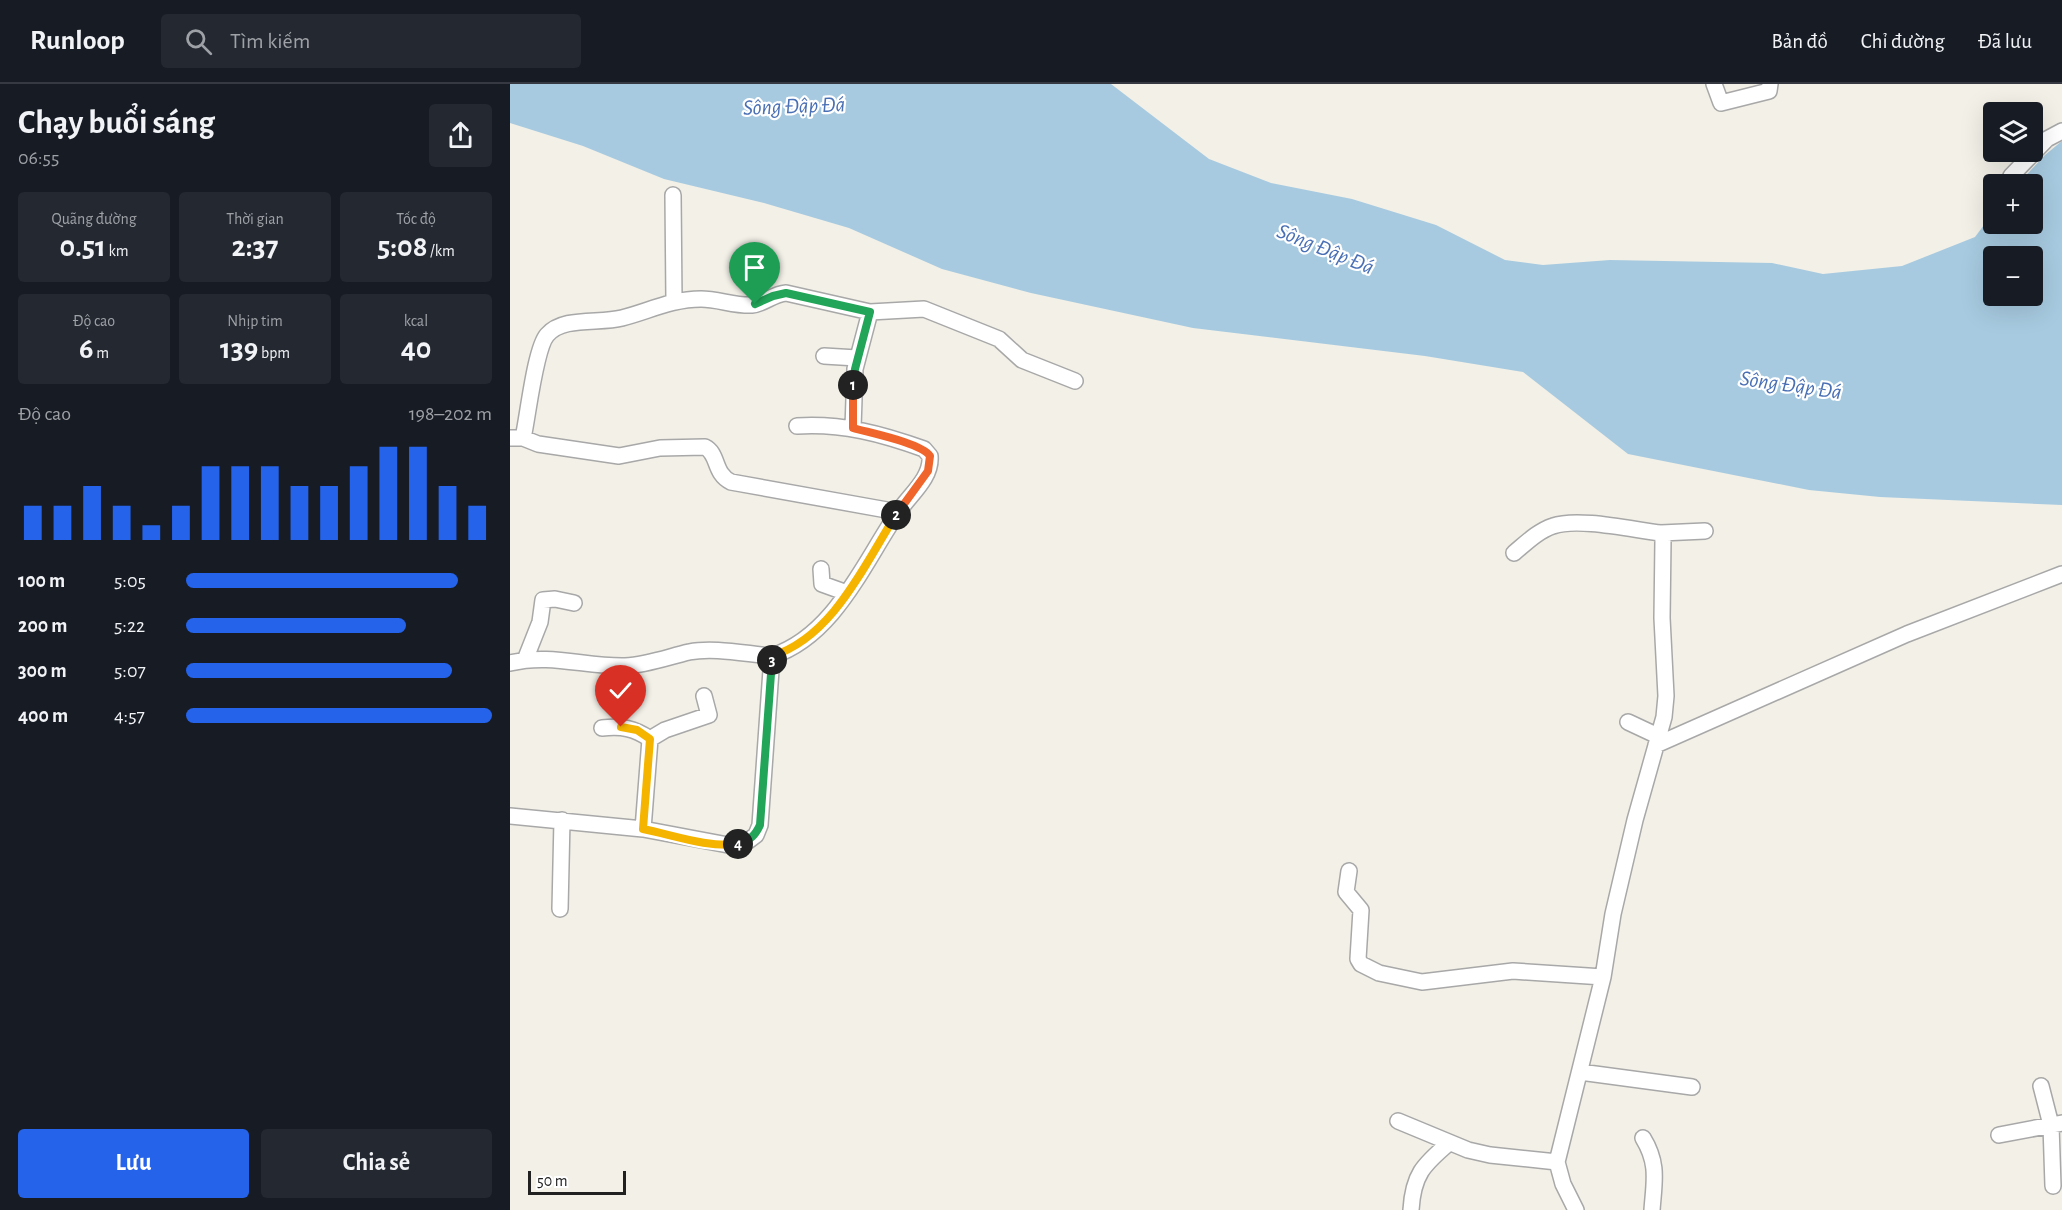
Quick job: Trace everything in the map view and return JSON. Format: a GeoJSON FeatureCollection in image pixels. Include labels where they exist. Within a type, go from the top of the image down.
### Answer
{"type":"FeatureCollection","features":[{"type":"Feature","properties":{"kind":"street"},"geometry":{"type":"LineString","coordinates":[[1714,84],[1721,103],[1769,91],[1770,84]]}},
{"type":"Feature","properties":{"kind":"street"},"geometry":{"type":"LineString","coordinates":[[2013,174],[2047,140],[2062,131]]}},
{"type":"Feature","properties":{"kind":"street"},"geometry":{"type":"LineString","coordinates":[[673,195],[674,301]]}},
{"type":"Feature","properties":{"kind":"street"},"geometry":{"type":"LineString","coordinates":[[898,512],[731,482],[720,475],[710,449],[705,447],[660,447],[619,456],[549,446],[517,438],[540,350],[548,334],[568,325],[607,321],[674,301],[703,298],[755,304],[786,293],[870,312],[917,308],[938,313],[999,339],[1022,360],[1075,381]]}},
{"type":"Feature","properties":{"kind":"street"},"geometry":{"type":"LineString","coordinates":[[853,428],[857,358],[870,312]]}},
{"type":"Feature","properties":{"kind":"street"},"geometry":{"type":"LineString","coordinates":[[824,356],[857,358]]}},
{"type":"Feature","properties":{"kind":"street"},"geometry":{"type":"LineString","coordinates":[[518,661],[565,659],[593,664],[630,666],[699,651],[772,656],[784,653],[803,641],[826,619],[847,592],[898,512],[916,491],[928,471],[930,456],[924,449],[853,428],[832,424],[797,426]]}},
{"type":"Feature","properties":{"kind":"street"},"geometry":{"type":"LineString","coordinates":[[1514,553],[1546,529],[1561,524],[1661,533],[1705,531]]}},
{"type":"Feature","properties":{"kind":"street"},"geometry":{"type":"LineString","coordinates":[[1576,1210],[1563,1184],[1557,1162],[1603,977],[1613,914],[1635,820],[1658,741],[1666,696],[1661,533]]}},
{"type":"Feature","properties":{"kind":"street"},"geometry":{"type":"LineString","coordinates":[[821,569],[822,584],[847,592]]}},
{"type":"Feature","properties":{"kind":"street"},"geometry":{"type":"LineString","coordinates":[[1658,741],[1906,634],[2062,574]]}},
{"type":"Feature","properties":{"kind":"street"},"geometry":{"type":"LineString","coordinates":[[518,661],[540,622],[543,600],[555,599],[574,603]]}},
{"type":"Feature","properties":{"kind":"street"},"geometry":{"type":"LineString","coordinates":[[510,816],[643,829],[728,845],[748,841],[756,835],[760,825],[772,656]]}},
{"type":"Feature","properties":{"kind":"street"},"geometry":{"type":"LineString","coordinates":[[650,739],[665,730],[710,715],[704,696]]}},
{"type":"Feature","properties":{"kind":"street"},"geometry":{"type":"LineString","coordinates":[[1628,722],[1658,741]]}},
{"type":"Feature","properties":{"kind":"street"},"geometry":{"type":"LineString","coordinates":[[602,728],[626,727],[637,730],[650,739]]}},
{"type":"Feature","properties":{"kind":"street"},"geometry":{"type":"LineString","coordinates":[[643,829],[650,739]]}},
{"type":"Feature","properties":{"kind":"street"},"geometry":{"type":"LineString","coordinates":[[560,909],[562,820]]}},
{"type":"Feature","properties":{"kind":"street"},"geometry":{"type":"LineString","coordinates":[[1349,871],[1346,892],[1361,910],[1358,959],[1361,964],[1379,973],[1422,982],[1437,982],[1513,970],[1603,977]]}},
{"type":"Feature","properties":{"kind":"street"},"geometry":{"type":"LineString","coordinates":[[1580,1072],[1692,1087]]}},
{"type":"Feature","properties":{"kind":"street"},"geometry":{"type":"LineString","coordinates":[[2042,1086],[2057,1124],[2053,1186]]}},
{"type":"Feature","properties":{"kind":"street"},"geometry":{"type":"LineString","coordinates":[[1398,1121],[1449,1143],[1490,1155],[1557,1162]]}},
{"type":"Feature","properties":{"kind":"street"},"geometry":{"type":"LineString","coordinates":[[1999,1135],[2057,1124]]}},
{"type":"Feature","properties":{"kind":"street"},"geometry":{"type":"LineString","coordinates":[[1643,1138],[1652,1152],[1654,1161],[1652,1210]]}},
{"type":"Feature","properties":{"kind":"street"},"geometry":{"type":"LineString","coordinates":[[1411,1210],[1414,1182],[1421,1169],[1449,1143]]}},
{"type":"Feature","properties":{"kind":"water","name":"Sông Đập Đá"},"geometry":{"type":"Polygon","coordinates":[[[510,84],[1111,84],[1209,159],[1271,183],[1352,199],[1436,225],[1505,260],[1543,265],[1610,260],[1772,263],[1823,274],[1902,266],[1975,237],[1983,226],[1983,234],[2043,234],[2043,174],[2027,174],[2038,162],[2043,162],[2043,157],[2062,141],[2062,505],[1880,497],[1809,490],[1628,454],[1523,372],[1425,356],[1193,328],[1031,293],[942,269],[849,228],[764,203],[664,179],[583,146],[510,123],[510,84]]]}},
{"type":"Feature","properties":{"kind":"route"},"geometry":{"type":"LineString","coordinates":[[621,727],[637,730],[650,739],[643,829],[728,845],[748,841],[756,835],[760,825],[772,656],[784,653],[803,641],[836,608],[898,512],[916,491],[928,471],[931,460],[924,449],[853,428],[855,369],[870,312],[786,293],[755,304]]}}]}
